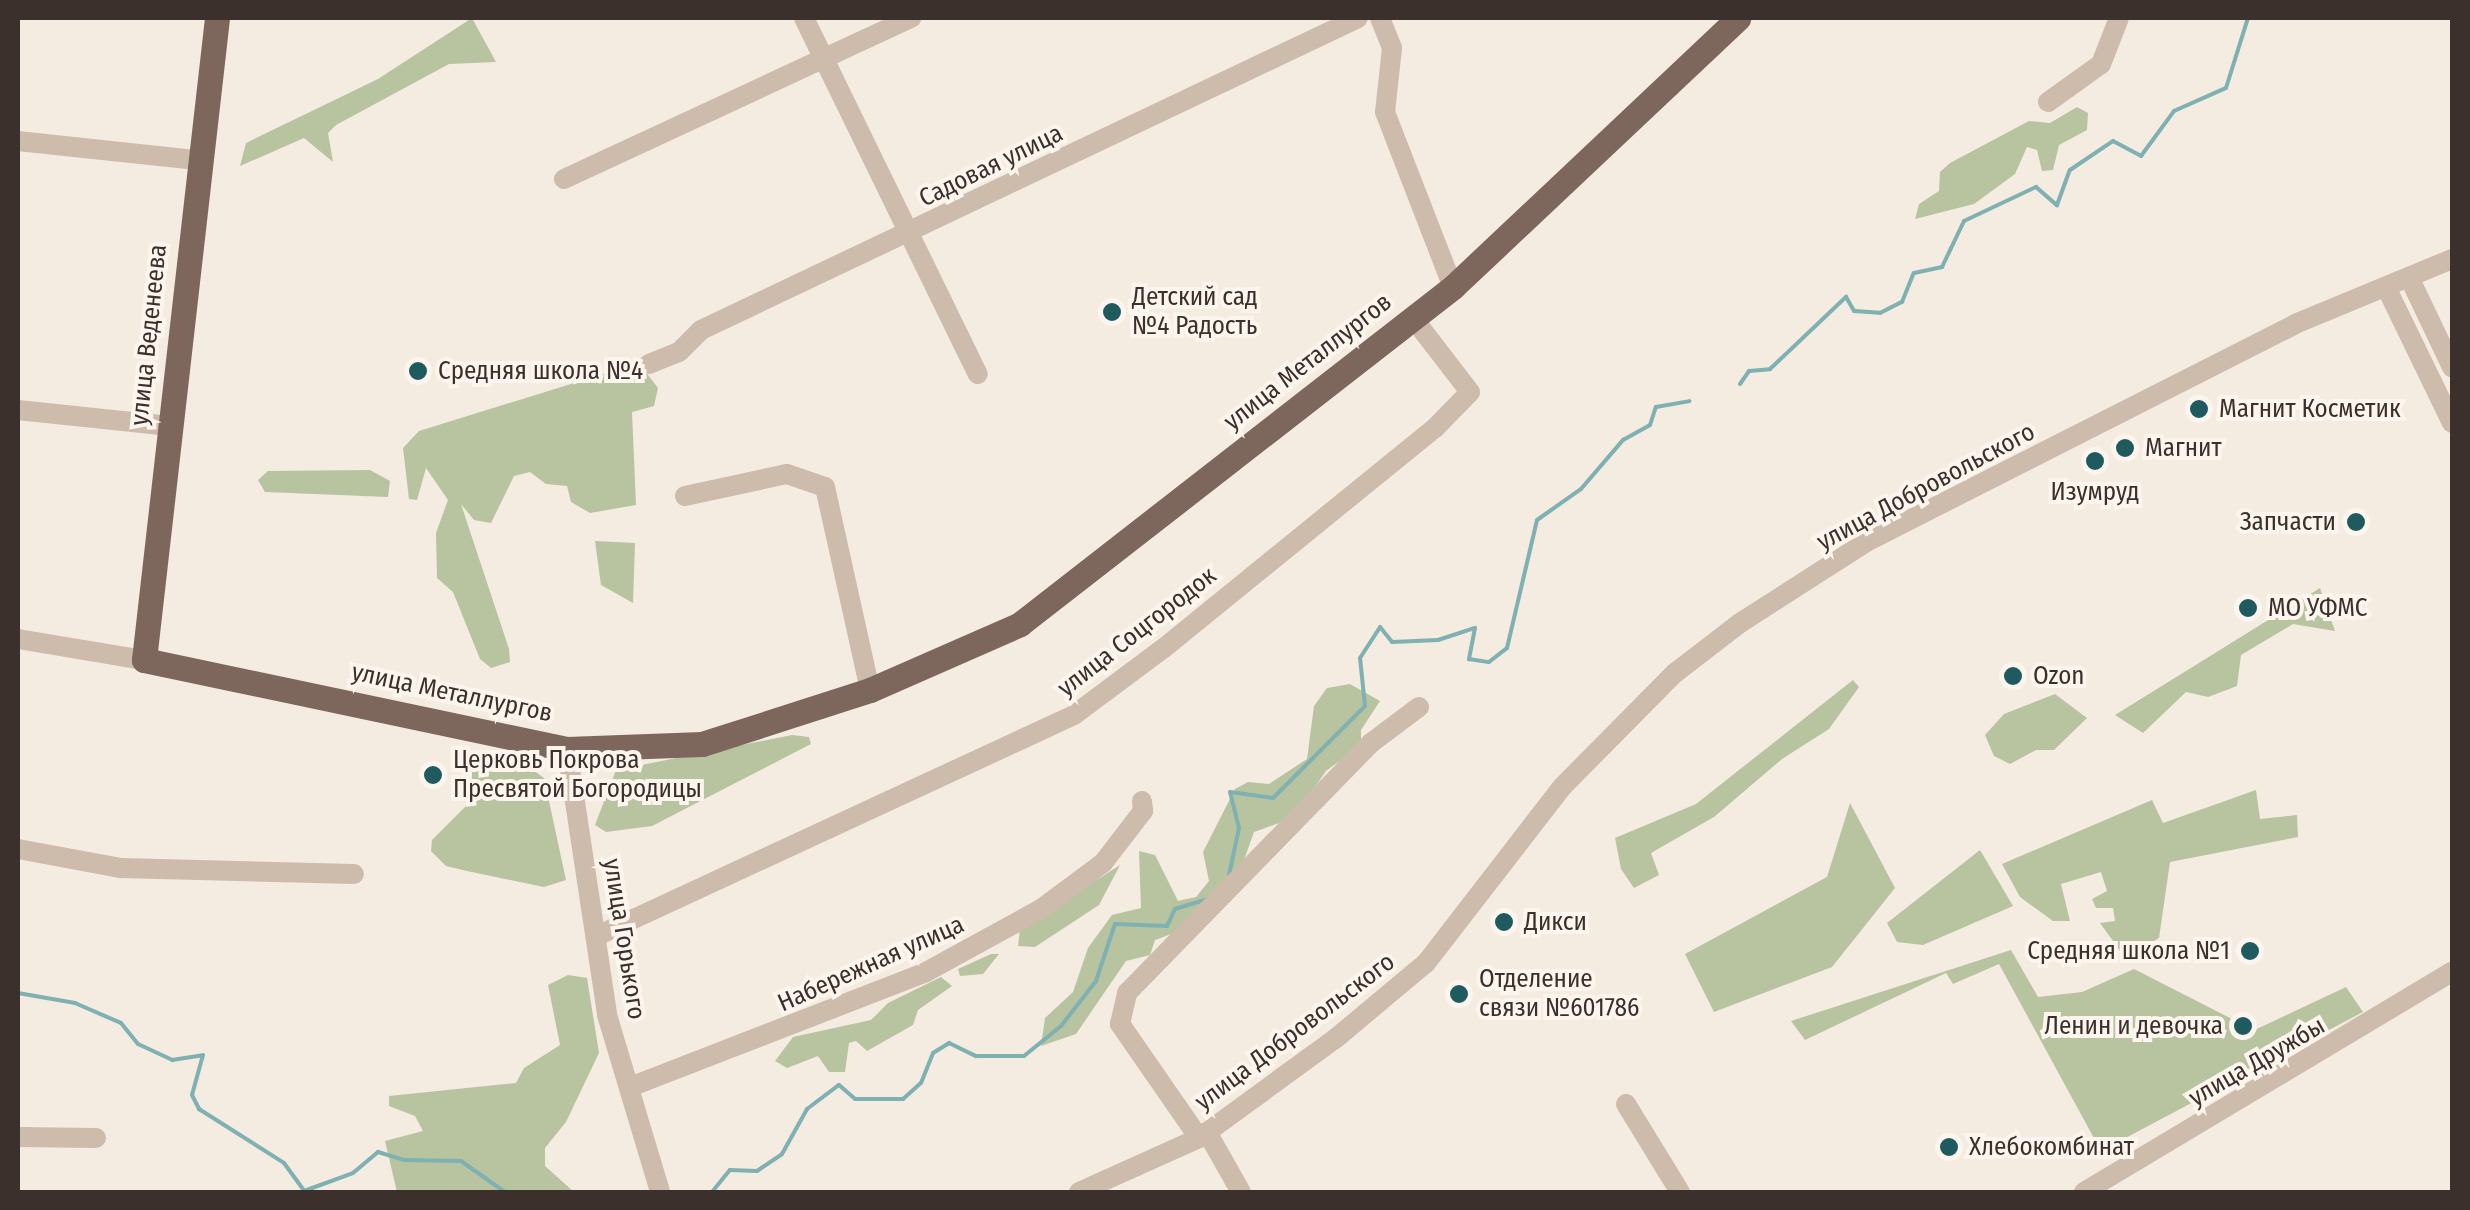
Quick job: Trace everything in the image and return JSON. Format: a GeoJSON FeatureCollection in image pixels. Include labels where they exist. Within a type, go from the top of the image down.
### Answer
{"type":"FeatureCollection","features":[{"type":"Feature","properties":{"kind":"main road","name":"улица Веденеева"},"geometry":{"type":"LineString","coordinates":[[144,660],[197,160],[218,18]]}},
{"type":"Feature","properties":{"kind":"main road","name":"улица Металлургов"},"geometry":{"type":"LineString","coordinates":[[144,660],[566,749],[691,746],[870,690],[1020,624],[1453,287],[1738,18]]}},
{"type":"Feature","properties":{"kind":"street"},"geometry":{"type":"LineString","coordinates":[[804,18],[978,374]]}},
{"type":"Feature","properties":{"kind":"street"},"geometry":{"type":"LineString","coordinates":[[564,179],[911,18]]}},
{"type":"Feature","properties":{"kind":"street","name":"Садовая улица"},"geometry":{"type":"LineString","coordinates":[[649,364],[678,352],[701,330],[1358,18]]}},
{"type":"Feature","properties":{"kind":"street"},"geometry":{"type":"LineString","coordinates":[[1380,18],[1392,48],[1385,112],[1453,287]]}},
{"type":"Feature","properties":{"kind":"street"},"geometry":{"type":"LineString","coordinates":[[2048,102],[2101,64],[2118,18]]}},
{"type":"Feature","properties":{"kind":"street"},"geometry":{"type":"LineString","coordinates":[[18,141],[197,160]]}},
{"type":"Feature","properties":{"kind":"street","name":"улица Добровольского"},"geometry":{"type":"LineString","coordinates":[[1079,1192],[1203,1135],[1335,1040],[1426,963],[1562,787],[1675,673],[1740,622],[1866,542],[2295,324],[2452,259]]}},
{"type":"Feature","properties":{"kind":"street"},"geometry":{"type":"LineString","coordinates":[[2409,277],[2452,367]]}},
{"type":"Feature","properties":{"kind":"street"},"geometry":{"type":"LineString","coordinates":[[2386,287],[2452,423]]}},
{"type":"Feature","properties":{"kind":"street","name":"улица Соцгородок"},"geometry":{"type":"LineString","coordinates":[[599,935],[1074,715],[1164,648],[1435,428],[1470,392],[1414,318]]}},
{"type":"Feature","properties":{"kind":"street"},"geometry":{"type":"LineString","coordinates":[[18,410],[170,426]]}},
{"type":"Feature","properties":{"kind":"street"},"geometry":{"type":"LineString","coordinates":[[686,496],[787,474],[825,487],[870,690]]}},
{"type":"Feature","properties":{"kind":"street","name":"улица Металлургов"},"geometry":{"type":"LineString","coordinates":[[18,639],[144,660]]}},
{"type":"Feature","properties":{"kind":"street"},"geometry":{"type":"LineString","coordinates":[[1240,1192],[1203,1135],[1120,1024],[1126,993],[1372,743],[1419,707]]}},
{"type":"Feature","properties":{"kind":"street","name":"улица Горького"},"geometry":{"type":"LineString","coordinates":[[566,749],[599,935],[607,1015],[660,1192]]}},
{"type":"Feature","properties":{"kind":"street","name":"Набережная улица"},"geometry":{"type":"LineString","coordinates":[[630,1087],[926,972],[1041,909],[1103,863],[1143,812],[1142,801]]}},
{"type":"Feature","properties":{"kind":"street"},"geometry":{"type":"LineString","coordinates":[[18,849],[122,868],[354,874]]}},
{"type":"Feature","properties":{"kind":"street","name":"улица Дружбы"},"geometry":{"type":"LineString","coordinates":[[2084,1192],[2108,1186],[2452,972]]}},
{"type":"Feature","properties":{"kind":"street"},"geometry":{"type":"LineString","coordinates":[[1626,1104],[1680,1192]]}},
{"type":"Feature","properties":{"kind":"street"},"geometry":{"type":"LineString","coordinates":[[18,1137],[96,1138]]}},
{"type":"Feature","properties":{"kind":"green space"},"geometry":{"type":"Polygon","coordinates":[[[472,18],[496,62],[449,64],[336,125],[328,133],[333,162],[304,138],[240,166],[246,143],[378,79],[472,18]]]}},
{"type":"Feature","properties":{"kind":"green space"},"geometry":{"type":"Polygon","coordinates":[[[2077,107],[2088,113],[2087,130],[2059,145],[2053,170],[2042,171],[2037,150],[2027,147],[2015,174],[1974,204],[1915,219],[1919,204],[1939,191],[1940,172],[1950,163],[2029,121],[2050,123],[2077,107]]]}},
{"type":"Feature","properties":{"kind":"green space"},"geometry":{"type":"Polygon","coordinates":[[[626,367],[645,371],[658,388],[654,406],[632,412],[636,505],[590,513],[571,502],[567,486],[546,484],[530,472],[514,476],[491,523],[474,520],[461,504],[509,649],[510,662],[491,668],[480,659],[453,592],[437,578],[436,533],[448,500],[426,468],[417,500],[409,499],[403,448],[419,431],[626,367]]]}},
{"type":"Feature","properties":{"kind":"green space"},"geometry":{"type":"Polygon","coordinates":[[[370,470],[390,481],[388,497],[265,492],[258,480],[268,471],[370,470]]]}},
{"type":"Feature","properties":{"kind":"green space"},"geometry":{"type":"Polygon","coordinates":[[[595,541],[635,543],[633,603],[601,585],[595,541]]]}},
{"type":"Feature","properties":{"kind":"green space"},"geometry":{"type":"Polygon","coordinates":[[[2320,588],[2335,631],[2293,624],[2241,655],[2237,686],[2208,697],[2186,692],[2143,733],[2115,715],[2320,588]]]}},
{"type":"Feature","properties":{"kind":"green space"},"geometry":{"type":"Polygon","coordinates":[[[1853,680],[1859,687],[1829,729],[1782,759],[1714,817],[1651,853],[1659,875],[1634,888],[1621,869],[1615,838],[1696,804],[1853,680]]]}},
{"type":"Feature","properties":{"kind":"green space"},"geometry":{"type":"Polygon","coordinates":[[[1350,684],[1380,701],[1361,730],[1361,745],[1326,771],[1293,818],[1254,832],[1239,874],[1182,930],[1155,940],[1150,955],[1126,961],[1076,1034],[1041,1046],[1045,1018],[1073,992],[1088,948],[1112,915],[1141,908],[1139,851],[1155,855],[1178,901],[1196,897],[1209,881],[1203,852],[1235,789],[1248,782],[1269,784],[1307,759],[1314,706],[1327,688],[1350,684]]]}},
{"type":"Feature","properties":{"kind":"green space"},"geometry":{"type":"Polygon","coordinates":[[[2055,694],[2087,718],[2054,750],[2036,750],[2010,764],[1994,756],[1985,735],[2004,714],[2055,694]]]}},
{"type":"Feature","properties":{"kind":"green space"},"geometry":{"type":"Polygon","coordinates":[[[792,735],[809,737],[811,744],[652,826],[606,832],[595,825],[616,770],[792,735]]]}},
{"type":"Feature","properties":{"kind":"green space"},"geometry":{"type":"Polygon","coordinates":[[[491,756],[525,764],[544,778],[566,880],[544,887],[467,871],[446,866],[431,851],[432,840],[472,800],[472,767],[491,756]]]}},
{"type":"Feature","properties":{"kind":"green space"},"geometry":{"type":"Polygon","coordinates":[[[2256,790],[2260,819],[2297,815],[2298,837],[2170,862],[2159,938],[2126,959],[2100,923],[2115,921],[2113,908],[2096,908],[2092,899],[2107,891],[2101,872],[2061,884],[2070,921],[2053,921],[2020,897],[2002,864],[2152,800],[2163,823],[2256,790]]]}},
{"type":"Feature","properties":{"kind":"green space"},"geometry":{"type":"Polygon","coordinates":[[[1850,803],[1895,888],[1832,967],[1714,1012],[1685,954],[1827,877],[1850,803]]]}},
{"type":"Feature","properties":{"kind":"green space"},"geometry":{"type":"Polygon","coordinates":[[[1980,850],[2013,906],[1923,945],[1897,942],[1887,923],[1980,850]]]}},
{"type":"Feature","properties":{"kind":"green space"},"geometry":{"type":"Polygon","coordinates":[[[1120,865],[1099,905],[1035,947],[1018,946],[1020,929],[1120,865]]]}},
{"type":"Feature","properties":{"kind":"green space"},"geometry":{"type":"Polygon","coordinates":[[[2011,950],[2038,997],[2082,992],[2134,969],[2232,1019],[2244,1035],[2346,987],[2363,1012],[2101,1151],[1999,964],[1953,984],[1946,973],[1805,1040],[1791,1021],[2011,950]]]}},
{"type":"Feature","properties":{"kind":"green space"},"geometry":{"type":"Polygon","coordinates":[[[999,954],[983,974],[960,976],[958,969],[999,954]]]}},
{"type":"Feature","properties":{"kind":"green space"},"geometry":{"type":"Polygon","coordinates":[[[568,975],[587,978],[599,1053],[566,1122],[545,1148],[545,1166],[574,1192],[397,1192],[385,1141],[423,1131],[415,1116],[389,1106],[389,1096],[516,1083],[524,1068],[560,1045],[548,985],[568,975]]]}},
{"type":"Feature","properties":{"kind":"green space"},"geometry":{"type":"Polygon","coordinates":[[[941,977],[952,986],[918,1010],[913,1025],[867,1051],[856,1041],[849,1043],[845,1072],[829,1072],[818,1056],[787,1068],[775,1061],[793,1037],[871,1020],[888,1003],[941,977]]]}},
{"type":"Feature","properties":{"kind":"waterway"},"geometry":{"type":"LineString","coordinates":[[1740,384],[1749,371],[1770,369],[1846,297],[1854,311],[1880,313],[1902,302],[1914,273],[1942,267],[1964,221],[2036,187],[2057,205],[2070,170],[2113,141],[2141,156],[2174,111],[2226,88],[2248,18]]}},
{"type":"Feature","properties":{"kind":"waterway"},"geometry":{"type":"LineString","coordinates":[[1229,875],[1239,828],[1230,792],[1273,798],[1365,706],[1360,658],[1380,627],[1392,642],[1438,640],[1475,628],[1469,659],[1489,662],[1507,648],[1537,520],[1581,489],[1623,440],[1650,425],[1656,407],[1689,401]]}},
{"type":"Feature","properties":{"kind":"waterway"},"geometry":{"type":"LineString","coordinates":[[712,1192],[730,1170],[757,1171],[782,1154],[807,1109],[839,1085],[855,1099],[903,1099],[921,1083],[933,1053],[949,1043],[976,1056],[1024,1056],[1061,1026],[1096,981],[1115,924],[1167,926],[1175,909],[1207,899]]}},
{"type":"Feature","properties":{"kind":"waterway"},"geometry":{"type":"LineString","coordinates":[[18,993],[75,1003],[121,1023],[138,1044],[172,1060],[203,1055],[192,1095],[199,1109],[284,1163],[304,1191],[353,1173],[378,1152],[404,1160],[461,1161],[505,1192]]}},
{"type":"Feature","properties":{"kind":"place","name":"Детский сад №4 Радость"},"geometry":{"type":"Point","coordinates":[1112,312]}},
{"type":"Feature","properties":{"kind":"place","name":"Средняя школа №4"},"geometry":{"type":"Point","coordinates":[418,371]}},
{"type":"Feature","properties":{"kind":"place","name":"Магнит Косметик"},"geometry":{"type":"Point","coordinates":[2199,409]}},
{"type":"Feature","properties":{"kind":"place","name":"Магнит"},"geometry":{"type":"Point","coordinates":[2125,448]}},
{"type":"Feature","properties":{"kind":"place","name":"Изумруд"},"geometry":{"type":"Point","coordinates":[2095,461]}},
{"type":"Feature","properties":{"kind":"place","name":"Запчасти"},"geometry":{"type":"Point","coordinates":[2356,522]}},
{"type":"Feature","properties":{"kind":"place","name":"МО УФМС"},"geometry":{"type":"Point","coordinates":[2248,608]}},
{"type":"Feature","properties":{"kind":"place","name":"Ozon"},"geometry":{"type":"Point","coordinates":[2013,676]}},
{"type":"Feature","properties":{"kind":"place","name":"Церковь Покрова Пресвятой Богородицы"},"geometry":{"type":"Point","coordinates":[433,775]}},
{"type":"Feature","properties":{"kind":"place","name":"Дикси"},"geometry":{"type":"Point","coordinates":[1504,922]}},
{"type":"Feature","properties":{"kind":"place","name":"Средняя школа №1"},"geometry":{"type":"Point","coordinates":[2250,951]}},
{"type":"Feature","properties":{"kind":"place","name":"Отделение связи №601786"},"geometry":{"type":"Point","coordinates":[1459,994]}},
{"type":"Feature","properties":{"kind":"place","name":"Ленин и девочка"},"geometry":{"type":"Point","coordinates":[2243,1026]}},
{"type":"Feature","properties":{"kind":"place","name":"Хлебокомбинат"},"geometry":{"type":"Point","coordinates":[1949,1147]}}]}
